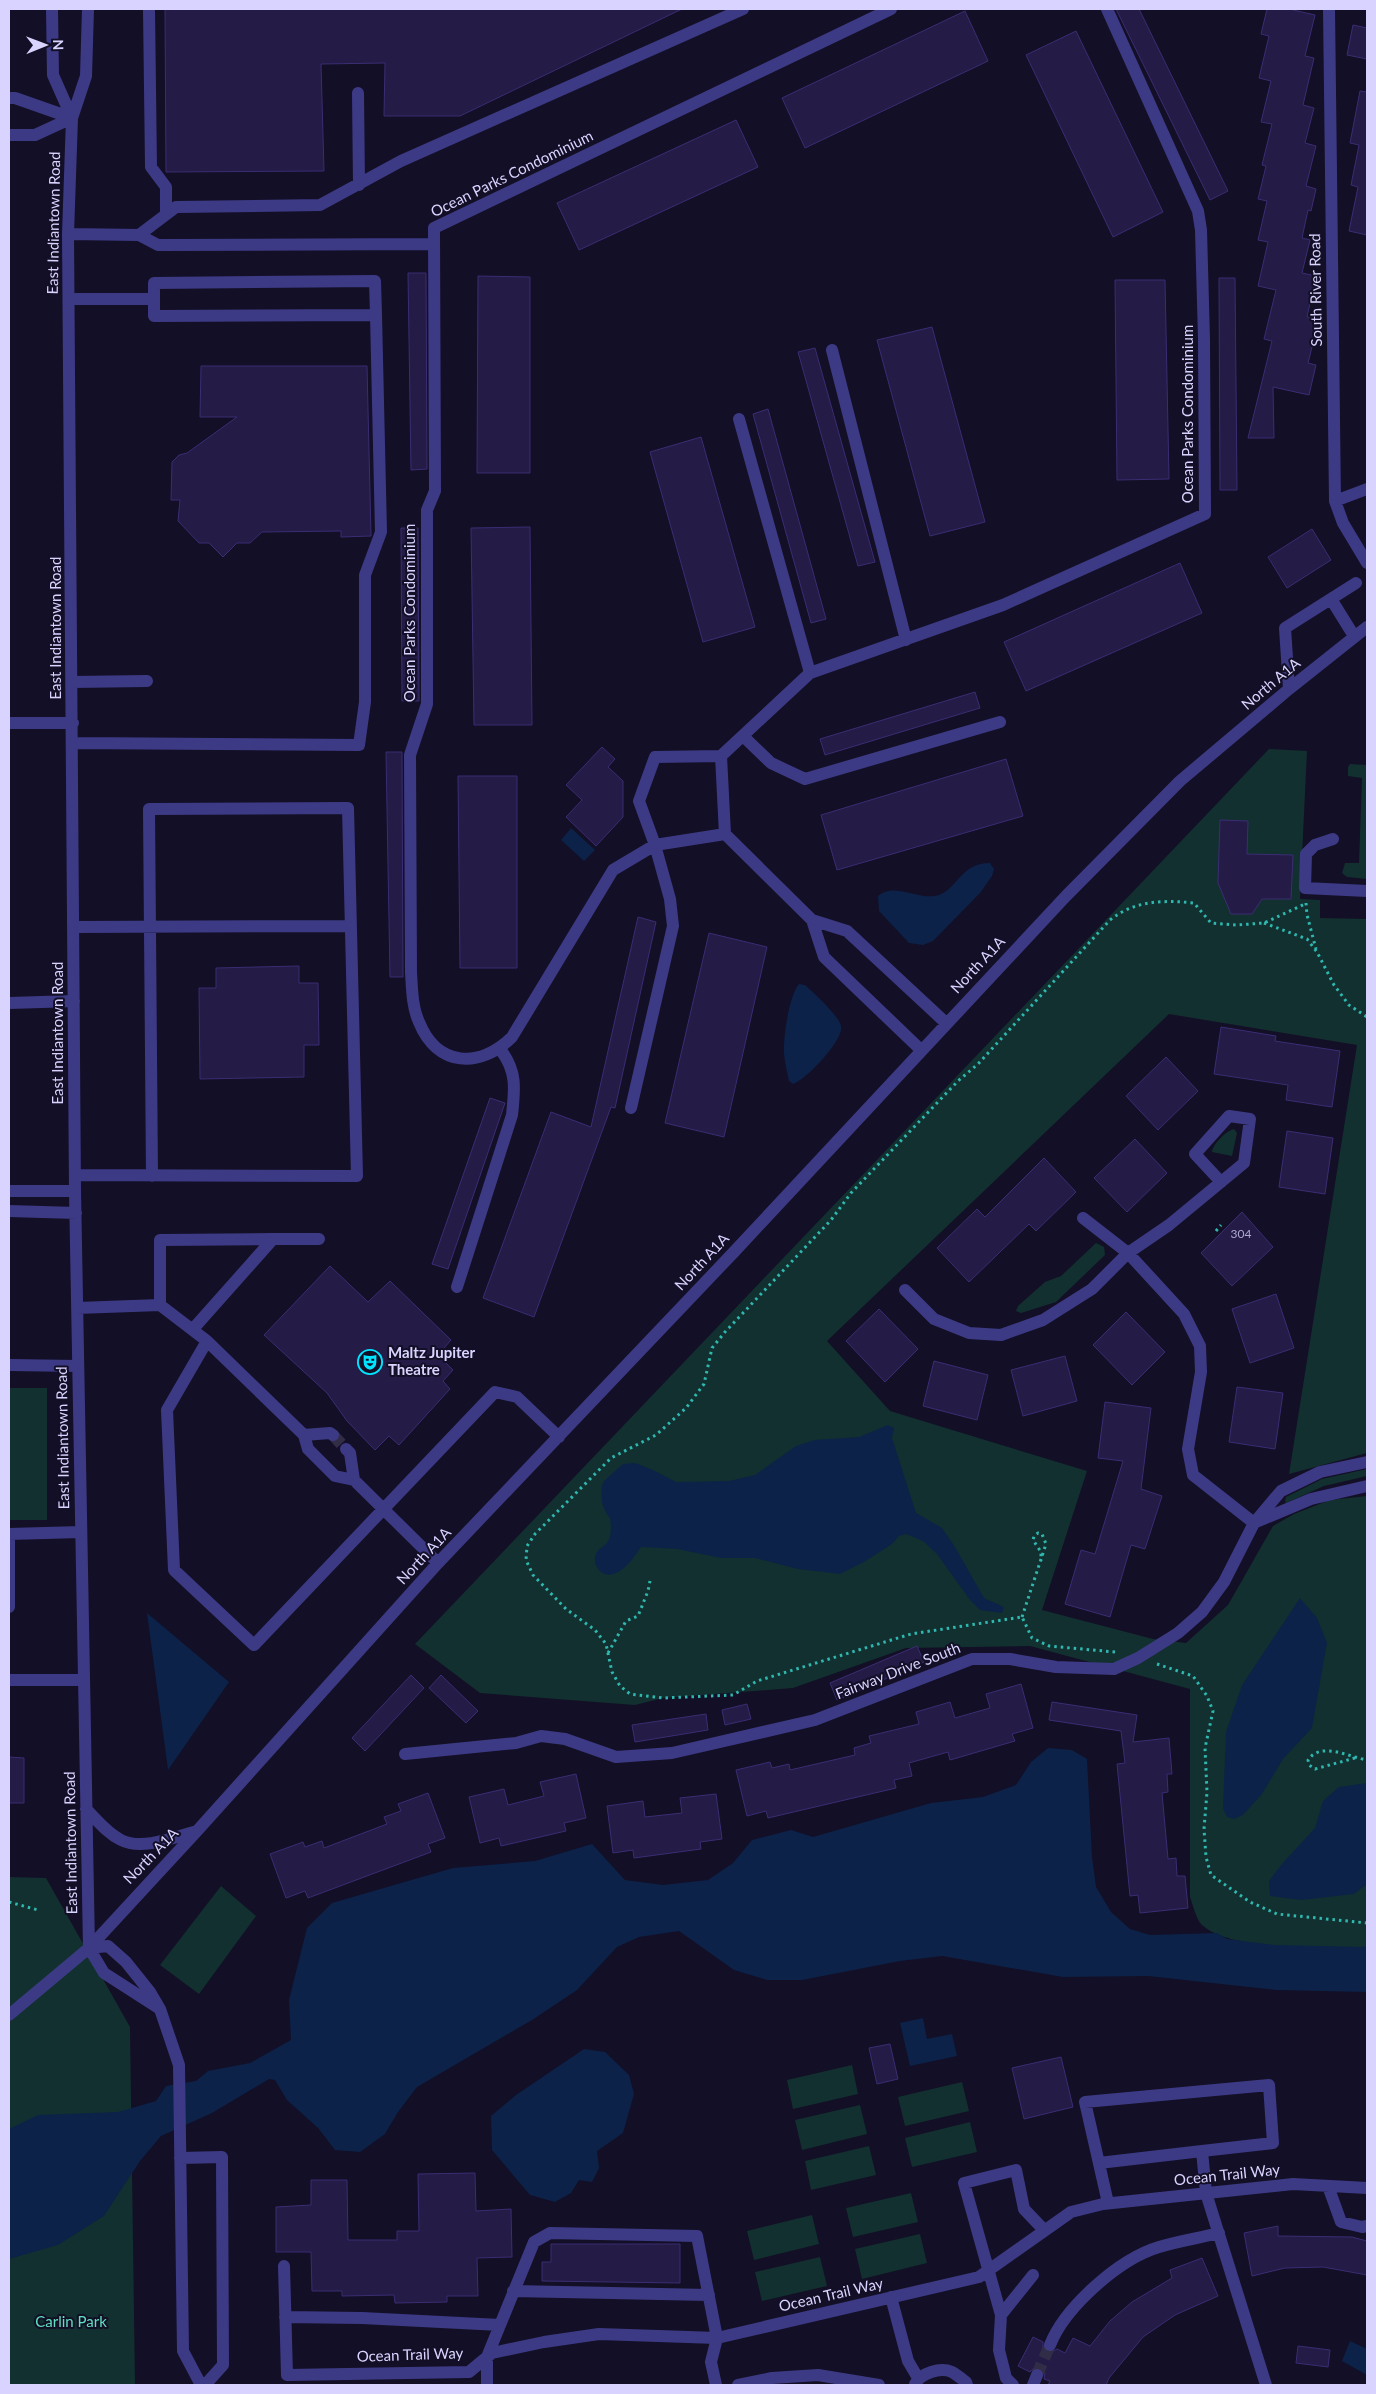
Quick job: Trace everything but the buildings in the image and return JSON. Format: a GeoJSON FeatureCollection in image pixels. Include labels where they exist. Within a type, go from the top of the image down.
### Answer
{"type":"FeatureCollection","features":[{"type":"Feature","properties":{"kind":"street","name":"East Indiantown Road"},"geometry":{"type":"LineString","coordinates":[[52,9],[53,75],[72,118]]}},
{"type":"Feature","properties":{"kind":"street","name":"East Indiantown Road"},"geometry":{"type":"LineString","coordinates":[[88,9],[86,76],[72,118],[68,234],[75,1191],[89,1948]]}},
{"type":"Feature","properties":{"kind":"street"},"geometry":{"type":"LineString","coordinates":[[149,9],[151,168],[166,187],[166,214]]}},
{"type":"Feature","properties":{"kind":"street"},"geometry":{"type":"LineString","coordinates":[[139,235],[176,207],[320,205],[401,161],[743,9]]}},
{"type":"Feature","properties":{"kind":"street","name":"Ocean Parks Condominium"},"geometry":{"type":"LineString","coordinates":[[725,834],[654,845],[613,870],[512,1037],[500,1048],[475,1058],[458,1060],[434,1048],[419,1022],[413,998],[411,972],[410,755],[427,704],[427,510],[435,491],[434,228],[891,9]]}},
{"type":"Feature","properties":{"kind":"street","name":"Ocean Parks Condominium"},"geometry":{"type":"LineString","coordinates":[[721,756],[810,673],[1002,604],[1204,514],[1204,339],[1198,211],[1107,9]]}},
{"type":"Feature","properties":{"kind":"street","name":"South River Road"},"geometry":{"type":"LineString","coordinates":[[1329,9],[1336,500],[1343,523],[1367,562]]}},
{"type":"Feature","properties":{"kind":"street"},"geometry":{"type":"LineString","coordinates":[[358,93],[360,184]]}},
{"type":"Feature","properties":{"kind":"street"},"geometry":{"type":"LineString","coordinates":[[9,98],[15,98],[72,118]]}},
{"type":"Feature","properties":{"kind":"street"},"geometry":{"type":"LineString","coordinates":[[9,135],[35,135],[72,118]]}},
{"type":"Feature","properties":{"kind":"street"},"geometry":{"type":"LineString","coordinates":[[68,234],[139,235],[158,245],[434,244]]}},
{"type":"Feature","properties":{"kind":"street"},"geometry":{"type":"LineString","coordinates":[[73,743],[359,745],[365,702],[365,575],[381,532],[376,280],[154,283],[154,316],[376,316]]}},
{"type":"Feature","properties":{"kind":"street"},"geometry":{"type":"LineString","coordinates":[[69,299],[154,300]]}},
{"type":"Feature","properties":{"kind":"street"},"geometry":{"type":"LineString","coordinates":[[832,350],[906,640]]}},
{"type":"Feature","properties":{"kind":"street"},"geometry":{"type":"LineString","coordinates":[[738,419],[810,673]]}},
{"type":"Feature","properties":{"kind":"street"},"geometry":{"type":"LineString","coordinates":[[1336,500],[1367,489]]}},
{"type":"Feature","properties":{"kind":"street"},"geometry":{"type":"LineString","coordinates":[[1289,689],[1285,628],[1356,583]]}},
{"type":"Feature","properties":{"kind":"street"},"geometry":{"type":"LineString","coordinates":[[1331,599],[1354,636]]}},
{"type":"Feature","properties":{"kind":"street","name":"North A1A"},"geometry":{"type":"LineString","coordinates":[[9,2015],[89,1948],[438,1563],[733,1253],[1066,896],[1180,781],[1289,689],[1367,627]]}},
{"type":"Feature","properties":{"kind":"street"},"geometry":{"type":"LineString","coordinates":[[72,682],[147,681]]}},
{"type":"Feature","properties":{"kind":"street"},"geometry":{"type":"LineString","coordinates":[[743,736],[771,763],[805,779],[1000,722]]}},
{"type":"Feature","properties":{"kind":"street"},"geometry":{"type":"LineString","coordinates":[[9,724],[73,723]]}},
{"type":"Feature","properties":{"kind":"street"},"geometry":{"type":"LineString","coordinates":[[631,1108],[673,926],[670,900],[639,801],[654,757],[721,756],[725,834],[812,920],[847,931],[946,1023]]}},
{"type":"Feature","properties":{"kind":"street"},"geometry":{"type":"LineString","coordinates":[[75,1175],[152,1176],[357,1176],[348,808],[149,809],[152,1176]]}},
{"type":"Feature","properties":{"kind":"street"},"geometry":{"type":"LineString","coordinates":[[1333,840],[1315,845],[1306,854],[1305,888],[1367,891]]}},
{"type":"Feature","properties":{"kind":"street"},"geometry":{"type":"LineString","coordinates":[[812,920],[824,957],[921,1050]]}},
{"type":"Feature","properties":{"kind":"street"},"geometry":{"type":"LineString","coordinates":[[74,928],[351,926]]}},
{"type":"Feature","properties":{"kind":"street"},"geometry":{"type":"LineString","coordinates":[[9,1003],[74,1001]]}},
{"type":"Feature","properties":{"kind":"street"},"geometry":{"type":"LineString","coordinates":[[457,1287],[512,1115],[515,1088],[511,1063],[500,1048]]}},
{"type":"Feature","properties":{"kind":"street"},"geometry":{"type":"LineString","coordinates":[[905,1290],[934,1319],[969,1333],[1001,1335],[1043,1320],[1092,1289],[1128,1253],[1169,1225],[1244,1163],[1250,1119],[1229,1116],[1195,1154],[1221,1182]]}},
{"type":"Feature","properties":{"kind":"street"},"geometry":{"type":"LineString","coordinates":[[9,1191],[75,1191]]}},
{"type":"Feature","properties":{"kind":"street"},"geometry":{"type":"LineString","coordinates":[[9,1211],[76,1213]]}},
{"type":"Feature","properties":{"kind":"street"},"geometry":{"type":"LineString","coordinates":[[1084,1218],[1128,1253],[1184,1314],[1200,1346],[1201,1372],[1188,1449],[1193,1475],[1254,1524],[1311,1499],[1367,1486]]}},
{"type":"Feature","properties":{"kind":"street"},"geometry":{"type":"LineString","coordinates":[[193,1329],[273,1239]]}},
{"type":"Feature","properties":{"kind":"street"},"geometry":{"type":"LineString","coordinates":[[160,1306],[160,1240],[319,1239]]}},
{"type":"Feature","properties":{"kind":"street"},"geometry":{"type":"LineString","coordinates":[[77,1308],[160,1306],[193,1329],[304,1434],[308,1449],[336,1476],[354,1480],[438,1563]]}},
{"type":"Feature","properties":{"kind":"street"},"geometry":{"type":"LineString","coordinates":[[207,1341],[167,1410],[174,1570],[254,1645],[496,1392],[517,1397],[559,1437]]}},
{"type":"Feature","properties":{"kind":"street"},"geometry":{"type":"LineString","coordinates":[[9,1365],[78,1366]]}},
{"type":"Feature","properties":{"kind":"street"},"geometry":{"type":"LineString","coordinates":[[304,1434],[330,1433],[333,1435]]}},
{"type":"Feature","properties":{"kind":"street"},"geometry":{"type":"LineString","coordinates":[[346,1449],[350,1453],[354,1480]]}},
{"type":"Feature","properties":{"kind":"street","name":"Fairway Drive South"},"geometry":{"type":"LineString","coordinates":[[405,1754],[516,1743],[541,1736],[565,1740],[616,1757],[672,1753],[815,1720],[972,1659],[1010,1659],[1056,1667],[1114,1669],[1138,1658],[1178,1633],[1202,1612],[1224,1582],[1254,1524],[1281,1491],[1320,1472],[1367,1462]]}},
{"type":"Feature","properties":{"kind":"street"},"geometry":{"type":"LineString","coordinates":[[9,1607],[9,1534],[81,1532]]}},
{"type":"Feature","properties":{"kind":"street"},"geometry":{"type":"LineString","coordinates":[[9,1680],[84,1680]]}},
{"type":"Feature","properties":{"kind":"street"},"geometry":{"type":"LineString","coordinates":[[86,1809],[106,1830],[122,1841],[138,1844],[154,1842],[197,1831]]}},
{"type":"Feature","properties":{"kind":"street"},"geometry":{"type":"LineString","coordinates":[[160,2009],[104,1973],[89,1948],[108,1946],[126,1962],[150,1992],[160,2009],[179,2065],[183,2351],[201,2385]]}},
{"type":"Feature","properties":{"kind":"street"},"geometry":{"type":"LineString","coordinates":[[1099,2163],[1273,2143],[1269,2085],[1085,2102],[1108,2203]]}},
{"type":"Feature","properties":{"kind":"street"},"geometry":{"type":"LineString","coordinates":[[1202,2151],[1206,2193],[1266,2385]]}},
{"type":"Feature","properties":{"kind":"street"},"geometry":{"type":"LineString","coordinates":[[180,2158],[222,2157],[223,2365],[205,2385]]}},
{"type":"Feature","properties":{"kind":"street"},"geometry":{"type":"LineString","coordinates":[[1013,2385],[1006,2378],[999,2350],[1000,2315],[964,2183],[1016,2170],[1024,2210],[1044,2230]]}},
{"type":"Feature","properties":{"kind":"street","name":"Ocean Trail Way"},"geometry":{"type":"LineString","coordinates":[[285,2317],[286,2375],[468,2372],[492,2353],[535,2344],[599,2334],[717,2338],[979,2277],[1070,2212],[1108,2203],[1293,2184],[1367,2188]]}},
{"type":"Feature","properties":{"kind":"street"},"geometry":{"type":"LineString","coordinates":[[1328,2186],[1341,2222],[1362,2227],[1367,2226]]}},
{"type":"Feature","properties":{"kind":"street"},"geometry":{"type":"LineString","coordinates":[[487,2385],[487,2357],[513,2292],[534,2242],[550,2233],[697,2236],[717,2338],[711,2362],[716,2385]]}},
{"type":"Feature","properties":{"kind":"street"},"geometry":{"type":"LineString","coordinates":[[1050,2345],[1056,2331],[1090,2290],[1131,2260],[1157,2247],[1219,2233]]}},
{"type":"Feature","properties":{"kind":"street"},"geometry":{"type":"LineString","coordinates":[[284,2266],[285,2317],[362,2318],[500,2325]]}},
{"type":"Feature","properties":{"kind":"street"},"geometry":{"type":"LineString","coordinates":[[1000,2315],[1033,2274]]}},
{"type":"Feature","properties":{"kind":"street"},"geometry":{"type":"LineString","coordinates":[[513,2292],[709,2295]]}},
{"type":"Feature","properties":{"kind":"street"},"geometry":{"type":"LineString","coordinates":[[891,2297],[908,2361],[916,2382],[935,2371],[951,2372],[966,2382],[967,2385]]}},
{"type":"Feature","properties":{"kind":"street"},"geometry":{"type":"LineString","coordinates":[[738,2385],[772,2378],[818,2374],[879,2385]]}},
{"type":"Feature","properties":{"kind":"path"},"geometry":{"type":"LineString","coordinates":[[1022,1617],[911,1634],[756,1681],[733,1695],[662,1698],[630,1694],[620,1686],[612,1672],[606,1644],[595,1630],[566,1609],[533,1575],[526,1560],[528,1546],[535,1534],[611,1458],[656,1435],[686,1408],[704,1384],[712,1348],[724,1332],[831,1220],[851,1193],[958,1080],[992,1049],[1110,920],[1120,912],[1154,902],[1194,903],[1211,923],[1237,925],[1264,923],[1307,939],[1317,952],[1334,985],[1349,1005],[1367,1017]]}},
{"type":"Feature","properties":{"kind":"path"},"geometry":{"type":"LineString","coordinates":[[1306,903],[1307,915],[1317,952]]}},
{"type":"Feature","properties":{"kind":"path"},"geometry":{"type":"LineString","coordinates":[[1216,1231],[1221,1225]]}},
{"type":"Feature","properties":{"kind":"path"},"geometry":{"type":"LineString","coordinates":[[1041,1561],[1041,1552],[1033,1540],[1034,1536],[1038,1533],[1042,1534],[1046,1544],[1041,1561],[1022,1617],[1032,1638],[1049,1646],[1110,1651],[1193,1676],[1207,1696],[1213,1711],[1206,1748],[1207,1792],[1204,1829],[1206,1857],[1211,1875],[1250,1902],[1277,1914],[1367,1923]]}},
{"type":"Feature","properties":{"kind":"path"},"geometry":{"type":"LineString","coordinates":[[608,1653],[626,1621],[638,1616],[650,1581]]}},
{"type":"Feature","properties":{"kind":"path"},"geometry":{"type":"LineString","coordinates":[[1355,1758],[1315,1769],[1309,1764],[1308,1760],[1312,1754],[1322,1750],[1334,1751],[1367,1760]]}},
{"type":"Feature","properties":{"kind":"path"},"geometry":{"type":"LineString","coordinates":[[9,1902],[38,1910]]}},
{"type":"Feature","properties":{"kind":"green space"},"geometry":{"type":"Polygon","coordinates":[[[1269,749],[1307,751],[1300,899],[1320,900],[1320,918],[1367,919],[1367,1453],[1289,1474],[1357,1045],[1169,1014],[827,1341],[890,1411],[1087,1471],[1042,1610],[1153,1639],[1186,1643],[1228,1605],[1273,1526],[1294,1514],[1330,1500],[1367,1496],[1367,1947],[1305,1947],[1257,1944],[1217,1934],[1202,1925],[1196,1916],[1190,1897],[1190,1689],[1030,1646],[906,1648],[793,1688],[663,1698],[635,1705],[480,1693],[415,1644],[1269,749]]]}},
{"type":"Feature","properties":{"kind":"green space"},"geometry":{"type":"Polygon","coordinates":[[[1350,764],[1367,765],[1367,879],[1347,877],[1342,873],[1345,863],[1359,863],[1362,778],[1348,776],[1350,764]]]}},
{"type":"Feature","properties":{"kind":"green space"},"geometry":{"type":"Polygon","coordinates":[[[1234,1129],[1237,1133],[1232,1156],[1212,1152],[1220,1138],[1234,1129]]]}},
{"type":"Feature","properties":{"kind":"green space"},"geometry":{"type":"Polygon","coordinates":[[[1096,1243],[1104,1247],[1105,1255],[1056,1302],[1021,1313],[1016,1311],[1018,1306],[1045,1282],[1061,1276],[1096,1243]]]}},
{"type":"Feature","properties":{"kind":"green space"},"geometry":{"type":"Polygon","coordinates":[[[9,1388],[47,1388],[47,1520],[9,1520],[9,1388]]]}},
{"type":"Feature","properties":{"kind":"green space"},"geometry":{"type":"Polygon","coordinates":[[[1367,1469],[1367,1476],[1324,1486],[1286,1503],[1285,1501],[1286,1497],[1322,1479],[1367,1469]]]}},
{"type":"Feature","properties":{"kind":"green space","name":"Carlin Park"},"geometry":{"type":"Polygon","coordinates":[[[9,1877],[46,1878],[130,2027],[135,2385],[9,2385],[9,1877]]]}},
{"type":"Feature","properties":{"kind":"green space"},"geometry":{"type":"Polygon","coordinates":[[[221,1886],[256,1916],[199,1994],[160,1965],[221,1886]]]}},
{"type":"Feature","properties":{"kind":"green space"},"geometry":{"type":"Polygon","coordinates":[[[852,2065],[858,2094],[793,2109],[787,2080],[852,2065]]]}},
{"type":"Feature","properties":{"kind":"green space"},"geometry":{"type":"Polygon","coordinates":[[[962,2082],[969,2111],[905,2126],[898,2097],[962,2082]]]}},
{"type":"Feature","properties":{"kind":"green space"},"geometry":{"type":"Polygon","coordinates":[[[860,2105],[867,2134],[802,2150],[795,2120],[860,2105]]]}},
{"type":"Feature","properties":{"kind":"green space"},"geometry":{"type":"Polygon","coordinates":[[[970,2122],[977,2152],[912,2167],[905,2138],[970,2122]]]}},
{"type":"Feature","properties":{"kind":"green space"},"geometry":{"type":"Polygon","coordinates":[[[869,2146],[876,2175],[811,2190],[805,2161],[869,2146]]]}},
{"type":"Feature","properties":{"kind":"green space"},"geometry":{"type":"Polygon","coordinates":[[[911,2193],[918,2222],[853,2237],[846,2208],[911,2193]]]}},
{"type":"Feature","properties":{"kind":"green space"},"geometry":{"type":"Polygon","coordinates":[[[812,2215],[819,2244],[754,2260],[747,2231],[812,2215]]]}},
{"type":"Feature","properties":{"kind":"green space"},"geometry":{"type":"Polygon","coordinates":[[[920,2234],[927,2263],[862,2279],[855,2249],[920,2234]]]}},
{"type":"Feature","properties":{"kind":"green space"},"geometry":{"type":"Polygon","coordinates":[[[820,2257],[827,2286],[762,2301],[755,2272],[820,2257]]]}},
{"type":"Feature","properties":{"kind":"water"},"geometry":{"type":"Polygon","coordinates":[[[571,828],[595,850],[584,861],[561,840],[571,828]]]}},
{"type":"Feature","properties":{"kind":"water"},"geometry":{"type":"Polygon","coordinates":[[[990,863],[994,869],[992,876],[980,893],[933,941],[923,945],[909,943],[879,911],[878,896],[884,892],[898,891],[935,896],[949,889],[971,868],[980,864],[990,863]]]}},
{"type":"Feature","properties":{"kind":"water"},"geometry":{"type":"Polygon","coordinates":[[[799,984],[805,985],[836,1016],[841,1026],[841,1032],[831,1049],[815,1068],[793,1084],[789,1081],[784,1047],[792,997],[799,984]]]}},
{"type":"Feature","properties":{"kind":"water"},"geometry":{"type":"Polygon","coordinates":[[[888,1425],[894,1428],[892,1438],[916,1513],[942,1528],[984,1598],[1004,1607],[1002,1613],[980,1610],[970,1600],[937,1554],[923,1541],[906,1534],[899,1536],[892,1544],[864,1562],[840,1574],[798,1569],[755,1558],[721,1558],[677,1549],[641,1547],[622,1570],[613,1574],[604,1574],[596,1565],[595,1556],[599,1549],[607,1543],[611,1533],[610,1518],[602,1501],[603,1482],[623,1464],[635,1463],[676,1482],[729,1481],[755,1475],[796,1446],[814,1440],[859,1437],[888,1425]]]}},
{"type":"Feature","properties":{"kind":"water"},"geometry":{"type":"Polygon","coordinates":[[[1300,1598],[1317,1618],[1327,1643],[1312,1728],[1283,1759],[1262,1794],[1243,1815],[1234,1819],[1227,1817],[1223,1809],[1226,1732],[1242,1685],[1300,1598]]]}},
{"type":"Feature","properties":{"kind":"water"},"geometry":{"type":"Polygon","coordinates":[[[147,1613],[229,1682],[168,1770],[147,1613]]]}},
{"type":"Feature","properties":{"kind":"water"},"geometry":{"type":"Polygon","coordinates":[[[1048,1748],[1072,1750],[1087,1759],[1092,1857],[1096,1887],[1111,1912],[1130,1929],[1150,1935],[1217,1933],[1227,1939],[1275,1945],[1367,1947],[1367,1992],[1276,1990],[1148,1976],[1063,1977],[942,1956],[900,1961],[802,1980],[767,1980],[734,1970],[679,1931],[639,1937],[617,1947],[577,1990],[532,2020],[417,2087],[398,2112],[385,2134],[360,2152],[335,2150],[318,2128],[287,2100],[275,2080],[269,2079],[212,2113],[161,2136],[140,2161],[104,2216],[58,2245],[9,2259],[9,2129],[38,2115],[118,2112],[156,2101],[166,2086],[196,2081],[208,2071],[250,2063],[291,2040],[289,2000],[307,1928],[332,1903],[453,1868],[535,1861],[592,1844],[625,1880],[663,1885],[708,1880],[733,1863],[752,1840],[791,1830],[813,1837],[931,1803],[983,1797],[1016,1785],[1031,1762],[1048,1748]]]}},
{"type":"Feature","properties":{"kind":"water"},"geometry":{"type":"Polygon","coordinates":[[[1367,1783],[1367,1884],[1354,1894],[1301,1900],[1270,1896],[1269,1881],[1315,1828],[1323,1801],[1339,1787],[1367,1783]]]}},
{"type":"Feature","properties":{"kind":"water"},"geometry":{"type":"Polygon","coordinates":[[[923,2018],[927,2039],[952,2034],[957,2056],[910,2066],[900,2023],[923,2018]]]}},
{"type":"Feature","properties":{"kind":"water"},"geometry":{"type":"Polygon","coordinates":[[[584,2049],[605,2052],[629,2075],[634,2094],[623,2133],[597,2151],[599,2168],[592,2182],[579,2180],[571,2193],[555,2202],[530,2195],[492,2150],[491,2116],[516,2095],[584,2049]]]}},
{"type":"Feature","properties":{"kind":"water"},"geometry":{"type":"Polygon","coordinates":[[[1350,2341],[1367,2349],[1367,2375],[1342,2361],[1350,2341]]]}},
{"type":"Feature","properties":{"kind":"tunnel"},"geometry":{"type":"LineString","coordinates":[[333,1435],[346,1449]]}},
{"type":"Feature","properties":{"kind":"tunnel"},"geometry":{"type":"LineString","coordinates":[[1037,2375],[1050,2345]]}},
{"type":"Feature","properties":{"kind":"place","name":"Maltz Jupiter Theatre"},"geometry":{"type":"Point","coordinates":[370,1362]}}]}
